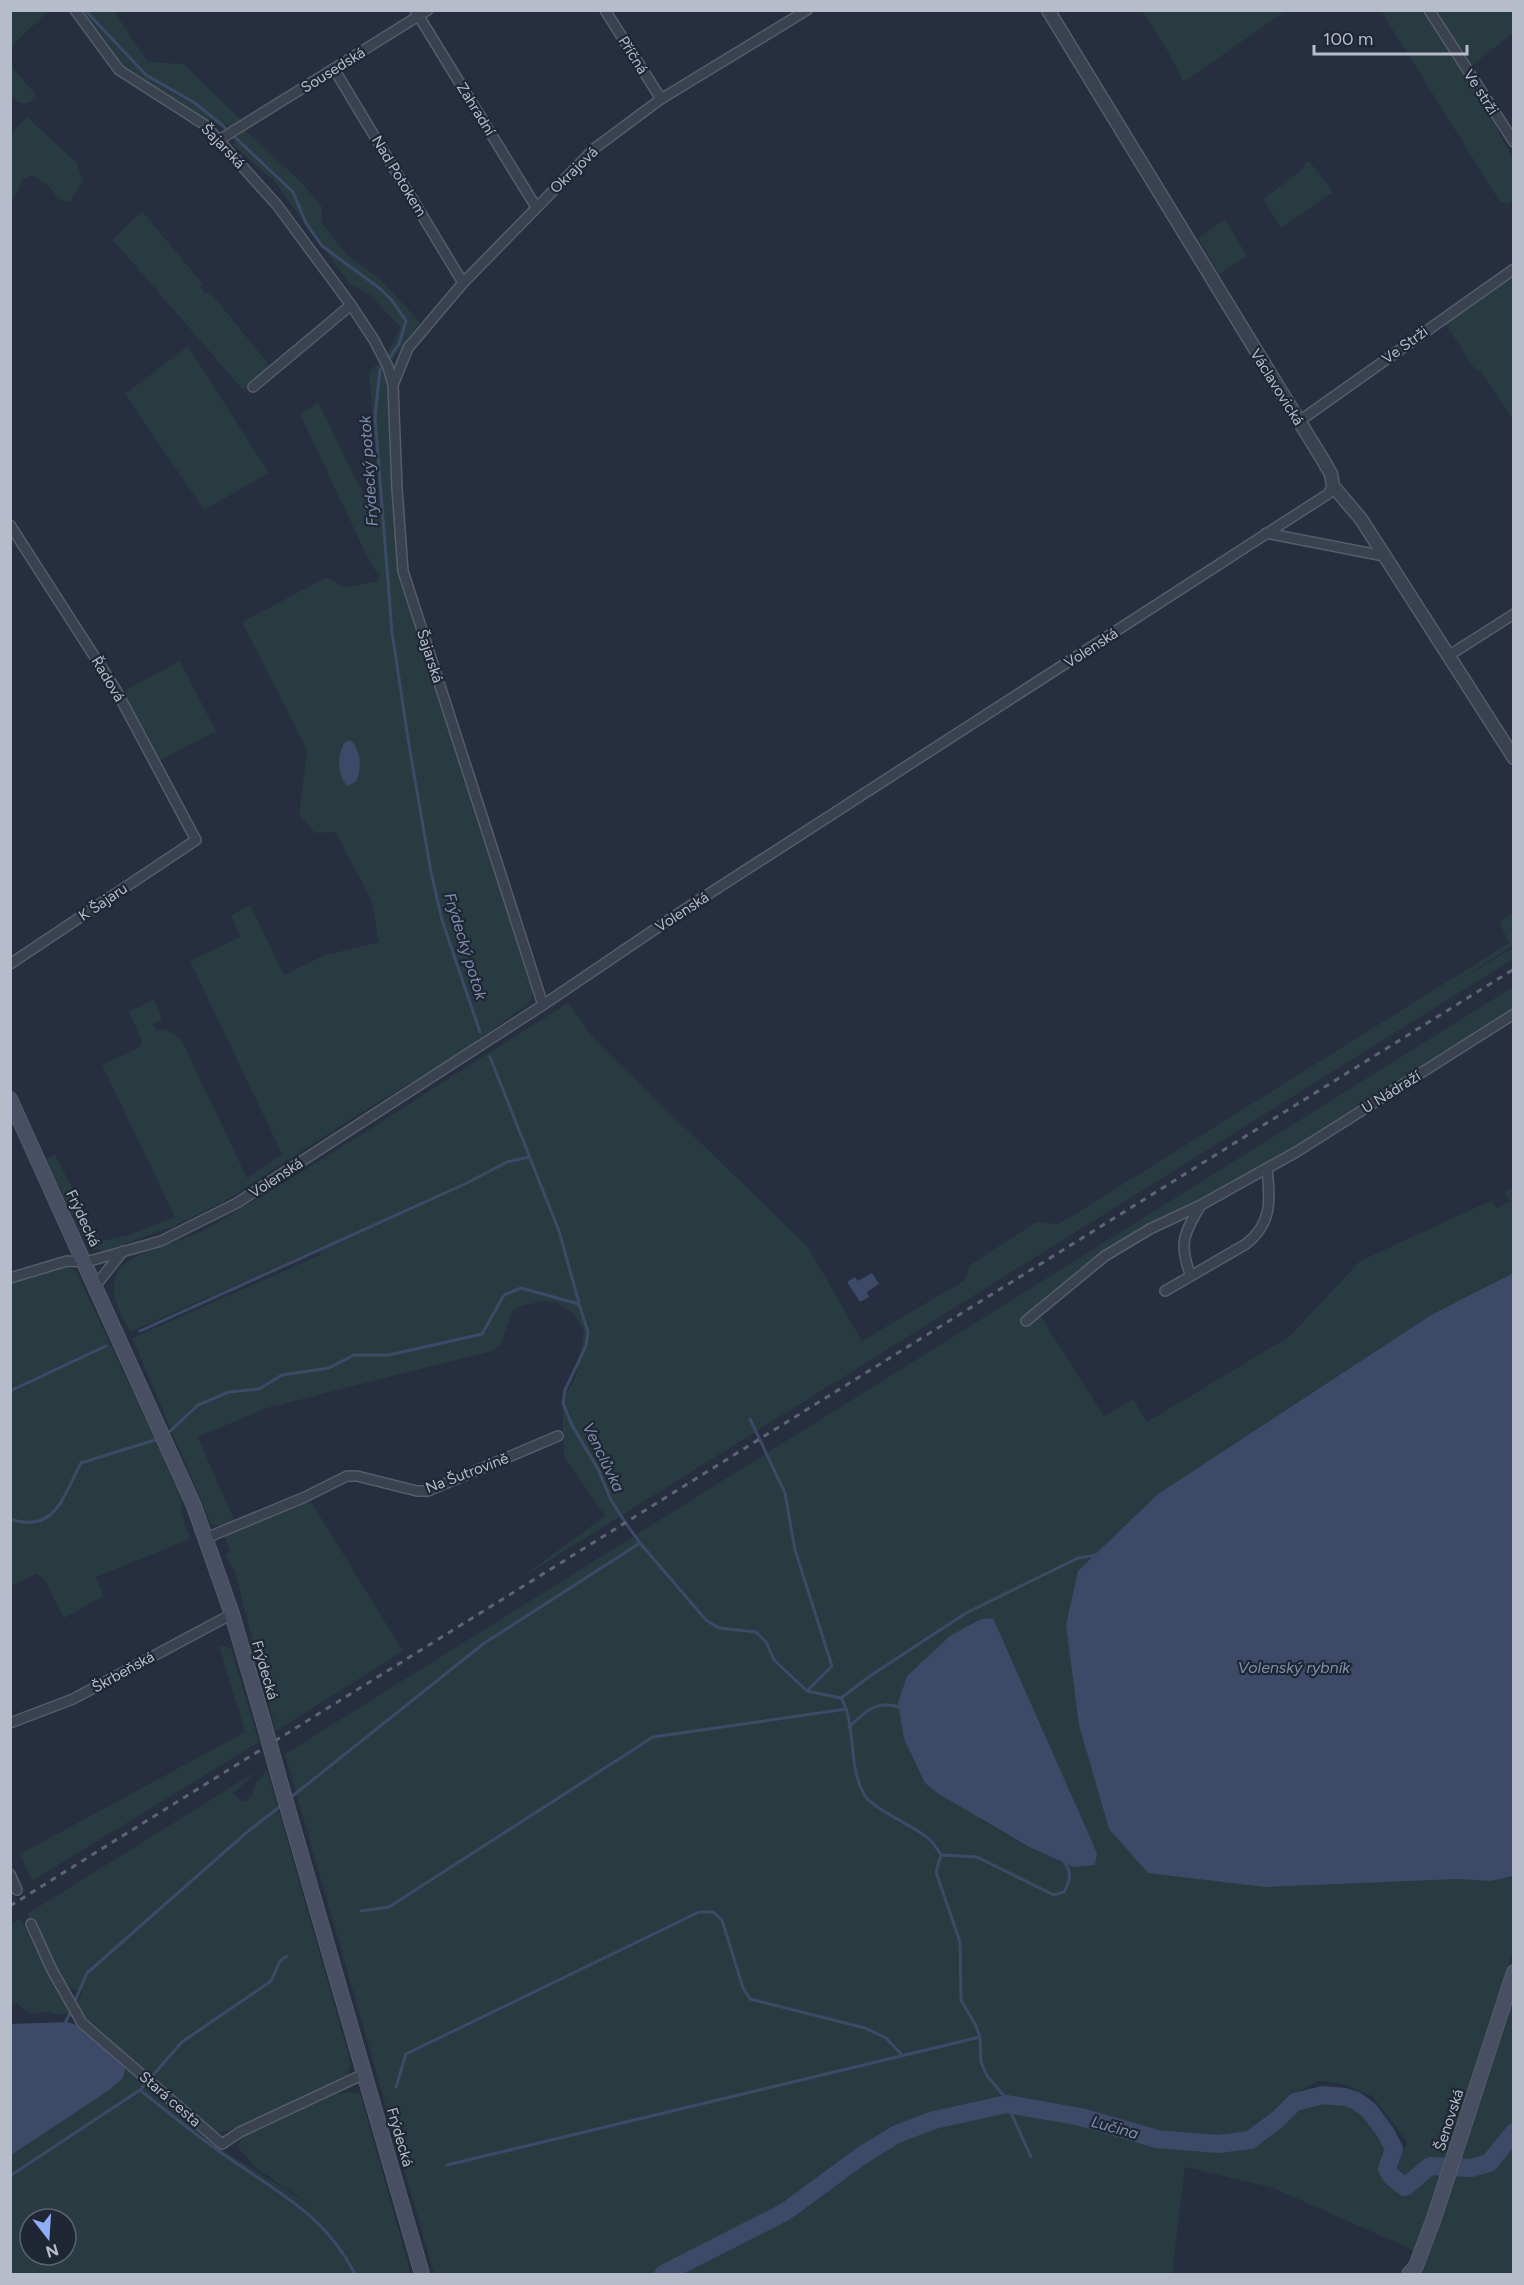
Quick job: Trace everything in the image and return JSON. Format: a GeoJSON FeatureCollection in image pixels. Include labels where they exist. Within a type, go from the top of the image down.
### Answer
{"type":"FeatureCollection","features":[{"type":"Feature","properties":{"kind":"main road","name":"Frýdecká"},"geometry":{"type":"LineString","coordinates":[[10,1099],[14,1115],[96,1285],[172,1455],[206,1538],[232,1614],[422,2274]]}},
{"type":"Feature","properties":{"kind":"main road","name":"Šenovská"},"geometry":{"type":"LineString","coordinates":[[1409,2274],[1416,2266],[1434,2218],[1514,1972]]}},
{"type":"Feature","properties":{"kind":"street","name":"Šajarská"},"geometry":{"type":"LineString","coordinates":[[75,10],[119,70],[205,124],[221,139],[277,205],[351,305],[374,340],[385,363],[393,385],[402,571],[543,1005]]}},
{"type":"Feature","properties":{"kind":"street","name":"Sousedská"},"geometry":{"type":"LineString","coordinates":[[221,139],[334,69],[417,13],[428,10]]}},
{"type":"Feature","properties":{"kind":"street","name":"Příčná"},"geometry":{"type":"LineString","coordinates":[[605,10],[661,99]]}},
{"type":"Feature","properties":{"kind":"street","name":"Okrajová"},"geometry":{"type":"LineString","coordinates":[[393,385],[408,348],[464,282],[595,148],[661,99],[807,10]]}},
{"type":"Feature","properties":{"kind":"street","name":"Václavovická"},"geometry":{"type":"LineString","coordinates":[[1047,10],[1331,474],[1333,486],[1361,519],[1514,758]]}},
{"type":"Feature","properties":{"kind":"street","name":"Ve strži"},"geometry":{"type":"LineString","coordinates":[[1430,10],[1514,142]]}},
{"type":"Feature","properties":{"kind":"street","name":"Zahradní"},"geometry":{"type":"LineString","coordinates":[[417,13],[536,207]]}},
{"type":"Feature","properties":{"kind":"street","name":"Nad Potokem"},"geometry":{"type":"LineString","coordinates":[[334,69],[464,282]]}},
{"type":"Feature","properties":{"kind":"street","name":"Ve Strži"},"geometry":{"type":"LineString","coordinates":[[1298,422],[1514,269]]}},
{"type":"Feature","properties":{"kind":"street"},"geometry":{"type":"LineString","coordinates":[[254,387],[351,305]]}},
{"type":"Feature","properties":{"kind":"street","name":"Volenská"},"geometry":{"type":"LineString","coordinates":[[10,1278],[67,1261],[86,1263],[161,1241],[237,1203],[543,1005],[673,917],[1328,494],[1333,486]]}},
{"type":"Feature","properties":{"kind":"street","name":"Řadová"},"geometry":{"type":"LineString","coordinates":[[10,525],[116,690],[196,840]]}},
{"type":"Feature","properties":{"kind":"street"},"geometry":{"type":"LineString","coordinates":[[1266,533],[1384,556]]}},
{"type":"Feature","properties":{"kind":"street"},"geometry":{"type":"LineString","coordinates":[[1448,656],[1514,614]]}},
{"type":"Feature","properties":{"kind":"street","name":"K Šajaru"},"geometry":{"type":"LineString","coordinates":[[10,964],[196,840]]}},
{"type":"Feature","properties":{"kind":"street","name":"U Nádraží"},"geometry":{"type":"LineString","coordinates":[[1026,1321],[1105,1257],[1150,1229],[1201,1205],[1298,1151],[1514,1014]]}},
{"type":"Feature","properties":{"kind":"street"},"geometry":{"type":"LineString","coordinates":[[1165,1291],[1246,1244],[1258,1234],[1265,1221],[1270,1196],[1267,1168]]}},
{"type":"Feature","properties":{"kind":"street"},"geometry":{"type":"LineString","coordinates":[[1191,1276],[1183,1250],[1191,1222],[1201,1205]]}},
{"type":"Feature","properties":{"kind":"street"},"geometry":{"type":"LineString","coordinates":[[96,1285],[123,1251]]}},
{"type":"Feature","properties":{"kind":"street","name":"Na Šutrovině"},"geometry":{"type":"LineString","coordinates":[[206,1538],[305,1497],[347,1476],[357,1476],[417,1491],[428,1491],[558,1436]]}},
{"type":"Feature","properties":{"kind":"street","name":"Škrbeňská"},"geometry":{"type":"LineString","coordinates":[[10,1723],[73,1699],[232,1614]]}},
{"type":"Feature","properties":{"kind":"street"},"geometry":{"type":"LineString","coordinates":[[10,1874],[17,1890]]}},
{"type":"Feature","properties":{"kind":"street","name":"Stará cesta"},"geometry":{"type":"LineString","coordinates":[[31,1924],[52,1970],[82,2023],[222,2144],[240,2132],[364,2074]]}},
{"type":"Feature","properties":{"kind":"green space"},"geometry":{"type":"Polygon","coordinates":[[[11,10],[49,10],[49,11],[11,46],[11,10]]]}},
{"type":"Feature","properties":{"kind":"green space"},"geometry":{"type":"Polygon","coordinates":[[[78,11],[114,11],[148,62],[184,64],[240,119],[246,131],[303,184],[322,207],[322,223],[347,255],[381,280],[420,322],[390,364],[385,358],[400,327],[369,294],[350,284],[274,181],[233,145],[237,134],[227,125],[208,124],[123,67],[78,11]]]}},
{"type":"Feature","properties":{"kind":"green space"},"geometry":{"type":"Polygon","coordinates":[[[1142,11],[1285,11],[1184,82],[1142,11]]]}},
{"type":"Feature","properties":{"kind":"green space"},"geometry":{"type":"Polygon","coordinates":[[[1381,11],[1426,11],[1497,122],[1498,132],[1513,158],[1513,200],[1508,204],[1500,202],[1381,11]]]}},
{"type":"Feature","properties":{"kind":"green space"},"geometry":{"type":"Polygon","coordinates":[[[1433,11],[1513,11],[1513,33],[1469,68],[1433,11]]]}},
{"type":"Feature","properties":{"kind":"green space"},"geometry":{"type":"Polygon","coordinates":[[[10,65],[37,96],[29,103],[19,103],[14,98],[11,100],[10,65]]]}},
{"type":"Feature","properties":{"kind":"green space"},"geometry":{"type":"Polygon","coordinates":[[[27,117],[77,163],[83,182],[70,201],[60,200],[48,186],[33,175],[23,179],[11,201],[11,133],[27,117]]]}},
{"type":"Feature","properties":{"kind":"green space"},"geometry":{"type":"Polygon","coordinates":[[[1309,161],[1333,192],[1281,228],[1263,199],[1304,168],[1305,163],[1309,161]]]}},
{"type":"Feature","properties":{"kind":"green space"},"geometry":{"type":"Polygon","coordinates":[[[142,211],[203,284],[200,286],[205,294],[210,292],[267,362],[269,368],[243,390],[113,240],[142,211]]]}},
{"type":"Feature","properties":{"kind":"green space"},"geometry":{"type":"Polygon","coordinates":[[[1225,219],[1247,256],[1219,274],[1198,238],[1225,219]]]}},
{"type":"Feature","properties":{"kind":"green space"},"geometry":{"type":"Polygon","coordinates":[[[1513,277],[1513,419],[1480,370],[1476,371],[1445,323],[1513,277]]]}},
{"type":"Feature","properties":{"kind":"green space"},"geometry":{"type":"Polygon","coordinates":[[[188,346],[269,473],[204,510],[125,394],[188,346]]]}},
{"type":"Feature","properties":{"kind":"green space"},"geometry":{"type":"Polygon","coordinates":[[[380,362],[388,386],[400,572],[533,989],[532,996],[529,1003],[464,1050],[351,1119],[224,1202],[174,1226],[105,1251],[93,1250],[84,1240],[46,1159],[55,1155],[101,1241],[128,1235],[175,1217],[102,1065],[138,1048],[142,1042],[129,1012],[154,999],[162,1020],[153,1024],[157,1031],[166,1029],[181,1039],[247,1178],[282,1154],[190,961],[240,937],[231,915],[250,905],[284,975],[325,955],[379,942],[371,899],[335,832],[315,833],[299,815],[307,751],[242,622],[325,578],[331,579],[344,588],[378,581],[380,574],[374,569],[364,550],[300,414],[318,402],[363,493],[376,499],[379,496],[369,371],[380,362]]]}},
{"type":"Feature","properties":{"kind":"green space"},"geometry":{"type":"Polygon","coordinates":[[[180,661],[216,731],[159,761],[124,693],[127,689],[180,661]]]}},
{"type":"Feature","properties":{"kind":"green space"},"geometry":{"type":"Polygon","coordinates":[[[1513,913],[1513,946],[1448,987],[1513,948],[1513,959],[515,1582],[605,1516],[564,1457],[562,1400],[576,1376],[584,1331],[574,1314],[557,1303],[543,1301],[522,1306],[512,1311],[501,1345],[492,1351],[267,1408],[198,1437],[234,1520],[219,1526],[211,1524],[132,1338],[320,1255],[320,1248],[130,1332],[116,1301],[114,1285],[116,1277],[120,1269],[136,1257],[206,1229],[252,1202],[568,1003],[596,1041],[808,1247],[862,1341],[965,1280],[970,1265],[1036,1222],[1059,1224],[1509,943],[1499,922],[1513,913]]]}},
{"type":"Feature","properties":{"kind":"green space"},"geometry":{"type":"Polygon","coordinates":[[[1513,987],[1513,1008],[1335,1120],[1304,1143],[1129,1238],[1036,1309],[1104,1416],[1133,1399],[1147,1422],[1290,1336],[1360,1261],[1492,1200],[1497,1208],[1510,1201],[1504,1192],[1513,1187],[1513,1273],[1431,1315],[1158,1494],[1456,1879],[1491,1881],[1513,1876],[1513,1950],[1445,2161],[1422,2165],[1405,2180],[1398,2167],[1407,2142],[1372,2096],[1343,2084],[1318,2081],[1288,2097],[1271,2115],[1245,2134],[1221,2137],[1164,2131],[1162,2144],[1214,2149],[1235,2148],[1259,2139],[1302,2105],[1327,2101],[1351,2106],[1364,2116],[1381,2140],[1384,2155],[1381,2169],[1387,2178],[1409,2196],[1422,2178],[1442,2170],[1415,2251],[1273,2188],[1185,2167],[1172,2274],[434,2274],[285,1754],[1513,987]],[[1070,1795],[981,1820],[1029,1847],[1074,1867],[1097,1853],[1070,1795]]]}},
{"type":"Feature","properties":{"kind":"green space"},"geometry":{"type":"Polygon","coordinates":[[[68,1267],[76,1271],[162,1455],[181,1501],[181,1512],[190,1539],[96,1577],[104,1596],[64,1618],[44,1579],[36,1574],[11,1586],[10,1283],[68,1267]]]}},
{"type":"Feature","properties":{"kind":"green space"},"geometry":{"type":"Polygon","coordinates":[[[302,1502],[312,1503],[403,1651],[276,1731],[235,1572],[225,1555],[230,1551],[224,1535],[302,1502]]]}},
{"type":"Feature","properties":{"kind":"green space"},"geometry":{"type":"Polygon","coordinates":[[[219,1646],[231,1648],[259,1742],[32,1881],[20,1854],[245,1732],[219,1646]]]}},
{"type":"Feature","properties":{"kind":"green space"},"geometry":{"type":"Polygon","coordinates":[[[267,1770],[351,2063],[347,2077],[300,2101],[240,2127],[224,2132],[213,2132],[82,2016],[77,2003],[82,1992],[67,1988],[27,1914],[257,1771],[234,1793],[243,1801],[247,1801],[256,1783],[267,1770]]]}},
{"type":"Feature","properties":{"kind":"green space"},"geometry":{"type":"Polygon","coordinates":[[[20,1918],[53,1983],[72,2013],[32,2014],[18,2003],[11,2003],[11,1924],[20,1918]]]}},
{"type":"Feature","properties":{"kind":"green space"},"geometry":{"type":"Polygon","coordinates":[[[1513,1988],[1513,2128],[1487,2161],[1474,2165],[1472,2169],[1492,2165],[1513,2136],[1513,2274],[1417,2274],[1422,2269],[1431,2247],[1513,1988]]]}},
{"type":"Feature","properties":{"kind":"green space"},"geometry":{"type":"Polygon","coordinates":[[[126,2066],[224,2151],[312,2206],[256,2168],[238,2146],[243,2135],[301,2106],[333,2095],[360,2093],[411,2274],[11,2274],[11,2155],[111,2089],[123,2078],[126,2066]]]}},
{"type":"Feature","properties":{"kind":"water"},"geometry":{"type":"Polygon","coordinates":[[[349,740],[353,742],[358,752],[360,766],[356,782],[347,786],[341,776],[339,759],[344,743],[349,740]]]}},
{"type":"Feature","properties":{"kind":"water"},"geometry":{"type":"Polygon","coordinates":[[[872,1273],[879,1284],[867,1292],[869,1297],[860,1302],[847,1282],[855,1277],[858,1281],[872,1273]]]}},
{"type":"Feature","properties":{"kind":"water","name":"Volenský rybník"},"geometry":{"type":"Polygon","coordinates":[[[1513,1273],[1513,1876],[1491,1881],[1456,1879],[1265,1887],[1148,1873],[1109,1829],[1079,1725],[1066,1625],[1078,1571],[1158,1494],[1431,1315],[1513,1273]]]}},
{"type":"Feature","properties":{"kind":"water"},"geometry":{"type":"Polygon","coordinates":[[[993,1618],[1097,1853],[1095,1865],[1074,1867],[1029,1847],[937,1793],[925,1783],[904,1739],[898,1703],[907,1676],[950,1636],[981,1619],[993,1618]]]}},
{"type":"Feature","properties":{"kind":"water"},"geometry":{"type":"Polygon","coordinates":[[[67,2022],[74,2024],[126,2066],[123,2078],[111,2089],[11,2155],[10,2024],[67,2022]]]}},
{"type":"Feature","properties":{"kind":"waterway","name":"Frýdecký potok"},"geometry":{"type":"LineString","coordinates":[[85,10],[146,75],[195,103],[222,125],[293,192],[306,223],[322,246],[391,299],[406,321],[399,344],[388,360]]}},
{"type":"Feature","properties":{"kind":"waterway","name":"Frýdecký potok"},"geometry":{"type":"LineString","coordinates":[[384,365],[380,370],[375,417],[392,632],[431,872],[442,920],[480,1032]]}},
{"type":"Feature","properties":{"kind":"waterway","name":"Frýdecký potok"},"geometry":{"type":"LineString","coordinates":[[490,1057],[559,1231],[579,1303]]}},
{"type":"Feature","properties":{"kind":"waterway"},"geometry":{"type":"LineString","coordinates":[[140,1331],[467,1183],[507,1162],[529,1157]]}},
{"type":"Feature","properties":{"kind":"waterway","name":"Venclůvka"},"geometry":{"type":"LineString","coordinates":[[166,1435],[198,1405],[229,1392],[259,1389],[282,1375],[329,1368],[354,1355],[389,1355],[482,1334],[504,1295],[521,1288],[579,1304],[588,1332],[586,1346],[565,1390],[563,1403],[572,1425],[598,1469],[611,1500],[640,1543],[706,1620],[719,1628],[756,1632],[766,1642],[774,1660],[807,1691],[841,1698],[849,1720],[856,1772],[865,1796],[877,1807],[924,1835],[941,1855],[936,1872],[960,1942],[961,2000],[980,2037],[981,2062],[987,2076],[1011,2104]]}},
{"type":"Feature","properties":{"kind":"waterway"},"geometry":{"type":"LineString","coordinates":[[10,1391],[106,1346]]}},
{"type":"Feature","properties":{"kind":"waterway"},"geometry":{"type":"LineString","coordinates":[[750,1419],[785,1493],[795,1550],[832,1666],[807,1691]]}},
{"type":"Feature","properties":{"kind":"waterway","name":"Venclůvka"},"geometry":{"type":"LineString","coordinates":[[10,1519],[26,1522],[48,1517],[63,1499],[81,1463],[158,1439]]}},
{"type":"Feature","properties":{"kind":"waterway"},"geometry":{"type":"LineString","coordinates":[[290,1798],[483,1644],[640,1543]]}},
{"type":"Feature","properties":{"kind":"waterway"},"geometry":{"type":"LineString","coordinates":[[841,1698],[870,1676],[966,1613],[1078,1558],[1097,1555]]}},
{"type":"Feature","properties":{"kind":"waterway"},"geometry":{"type":"LineString","coordinates":[[849,1727],[872,1708],[885,1705],[901,1708]]}},
{"type":"Feature","properties":{"kind":"waterway"},"geometry":{"type":"LineString","coordinates":[[361,1911],[389,1907],[653,1737],[847,1709]]}},
{"type":"Feature","properties":{"kind":"waterway"},"geometry":{"type":"LineString","coordinates":[[74,2003],[87,1973],[246,1833],[283,1804]]}},
{"type":"Feature","properties":{"kind":"waterway"},"geometry":{"type":"LineString","coordinates":[[942,1855],[977,1857],[1054,1895],[1064,1892],[1068,1883],[1069,1872],[1063,1860]]}},
{"type":"Feature","properties":{"kind":"waterway"},"geometry":{"type":"LineString","coordinates":[[396,2087],[406,2054],[699,1912],[713,1912],[722,1920],[743,1988],[750,1999],[865,2028],[886,2038],[902,2055]]}},
{"type":"Feature","properties":{"kind":"waterway"},"geometry":{"type":"LineString","coordinates":[[10,2176],[140,2090],[182,2042],[271,1981],[280,1961],[287,1956]]}},
{"type":"Feature","properties":{"kind":"waterway"},"geometry":{"type":"LineString","coordinates":[[66,2021],[72,2009]]}},
{"type":"Feature","properties":{"kind":"waterway"},"geometry":{"type":"LineString","coordinates":[[447,2165],[980,2037]]}},
{"type":"Feature","properties":{"kind":"waterway"},"geometry":{"type":"LineString","coordinates":[[140,2090],[206,2142],[311,2217],[342,2252],[355,2274]]}},
{"type":"Feature","properties":{"kind":"waterway","name":"Lučina"},"geometry":{"type":"LineString","coordinates":[[663,2274],[785,2212],[861,2156],[897,2134],[934,2120],[1007,2104],[1081,2117],[1157,2139],[1218,2144],[1250,2140],[1278,2119],[1295,2102],[1323,2095],[1345,2097],[1355,2100],[1369,2110],[1386,2133],[1394,2149],[1387,2169],[1392,2177],[1405,2187],[1430,2166],[1471,2168],[1489,2163],[1514,2132]]}},
{"type":"Feature","properties":{"kind":"waterway"},"geometry":{"type":"LineString","coordinates":[[1007,2104],[1031,2157]]}},
{"type":"Feature","properties":{"kind":"railway"},"geometry":{"type":"LineString","coordinates":[[10,1906],[1514,969]]}}]}
